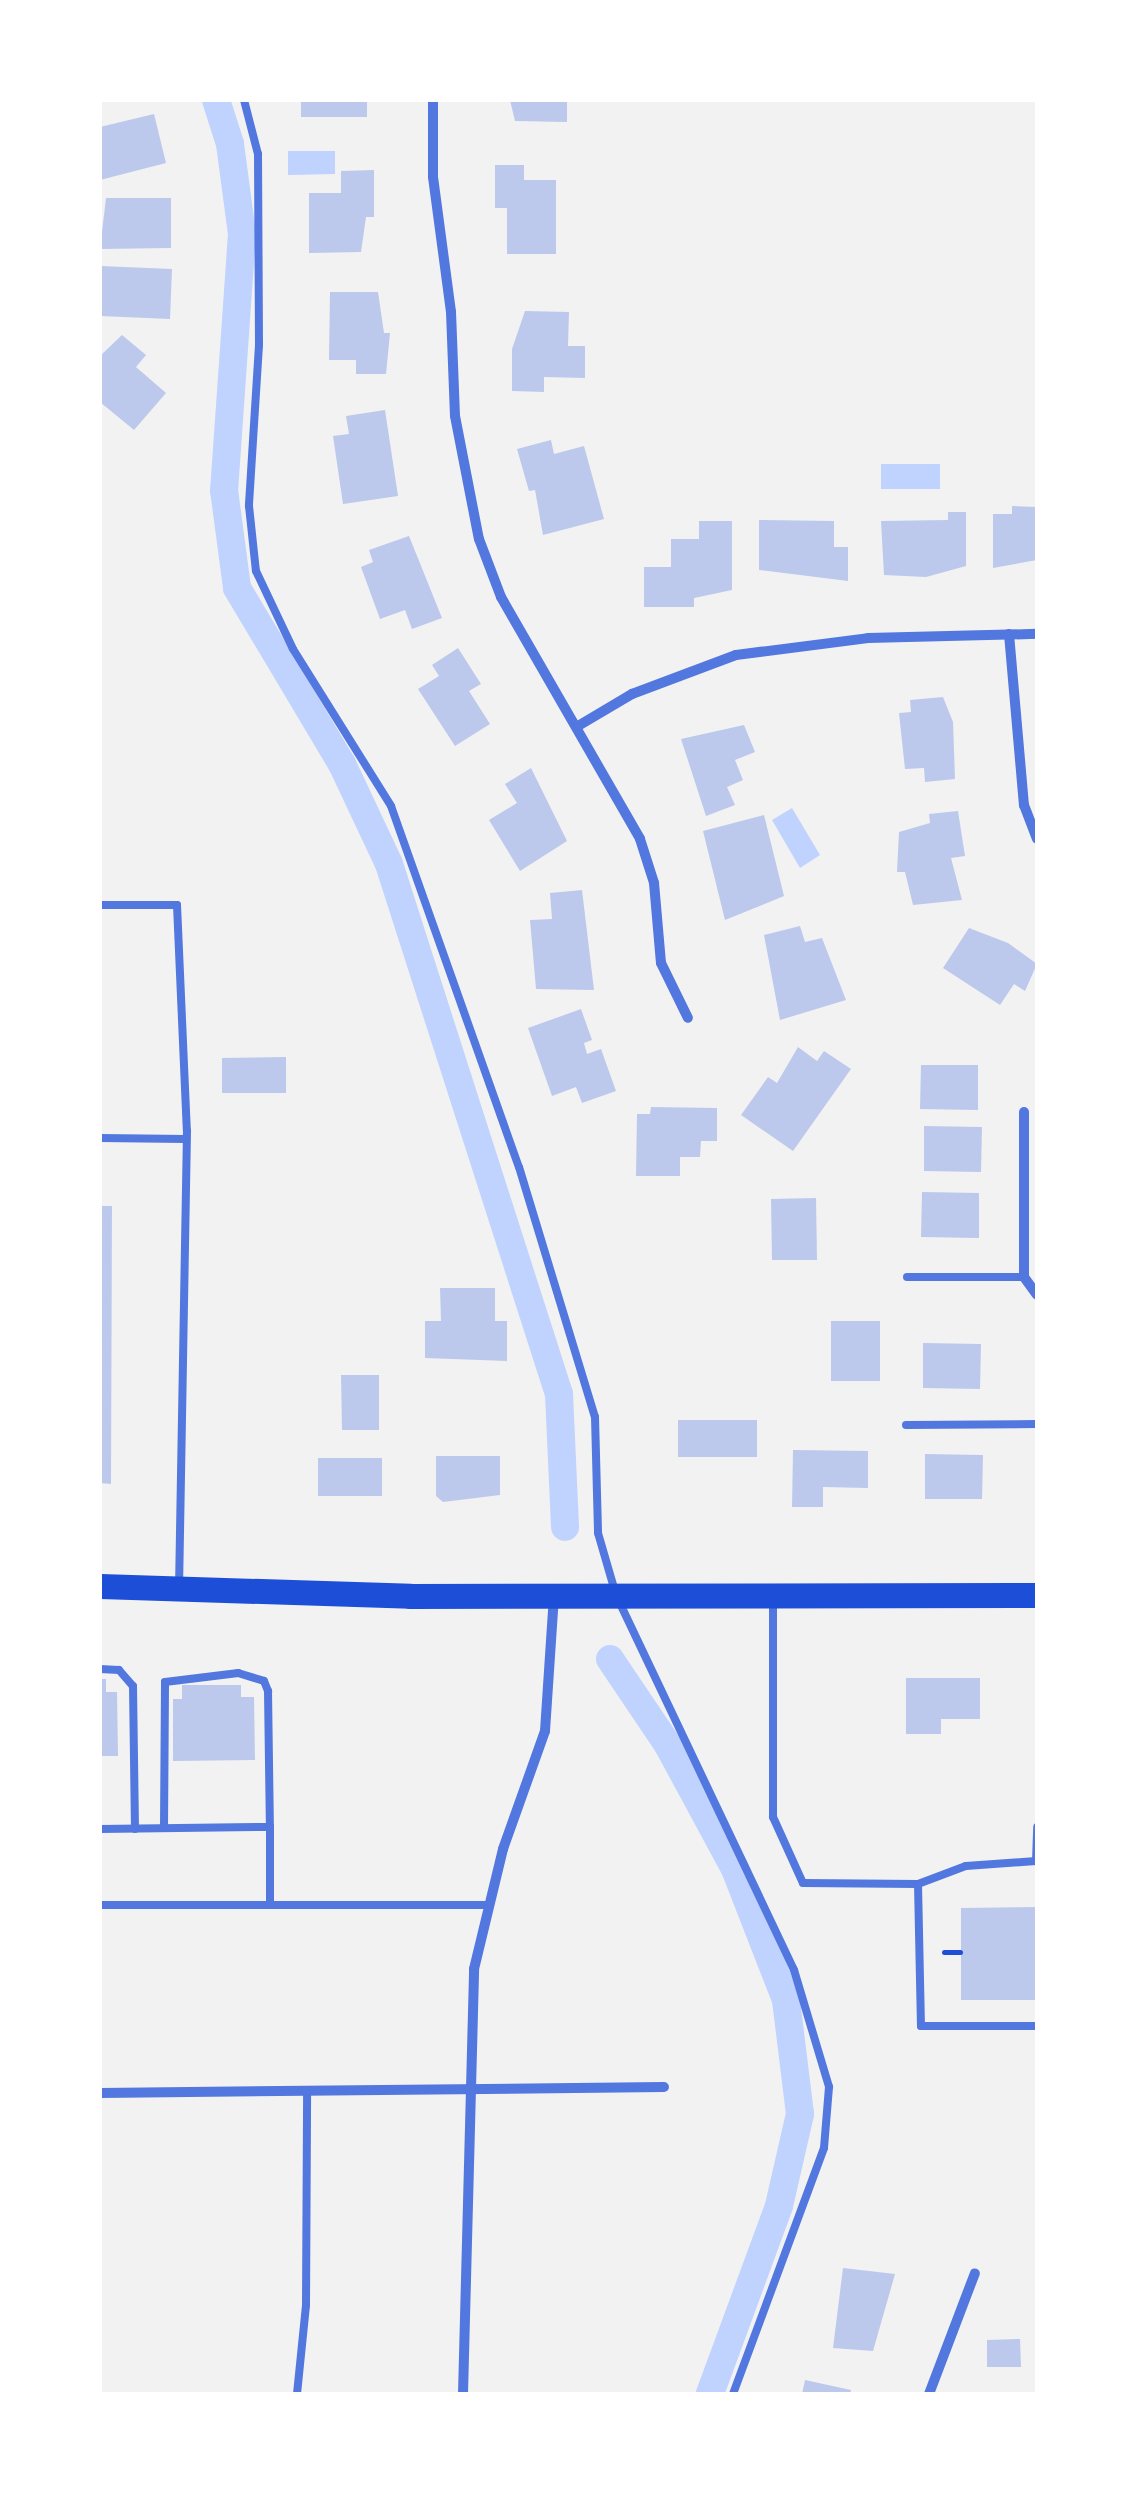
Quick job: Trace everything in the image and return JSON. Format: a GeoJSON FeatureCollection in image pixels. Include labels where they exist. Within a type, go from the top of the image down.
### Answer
{"type":"FeatureCollection","features":[{"type":"Feature","properties":{"kind":"main road"},"geometry":{"type":"LineString","coordinates":[[100,1586],[554,1596],[1037,1596]]}},
{"type":"Feature","properties":{"kind":"street"},"geometry":{"type":"LineString","coordinates":[[433,100],[433,177],[463,476],[502,597],[640,839],[654,883],[661,963],[688,1018]]}},
{"type":"Feature","properties":{"kind":"street"},"geometry":{"type":"LineString","coordinates":[[1008,634],[1024,804],[1037,839]]}},
{"type":"Feature","properties":{"kind":"street"},"geometry":{"type":"LineString","coordinates":[[578,726],[632,694],[736,656],[848,639],[1037,634]]}},
{"type":"Feature","properties":{"kind":"street"},"geometry":{"type":"LineString","coordinates":[[1024,1112],[1024,1277],[1037,1295]]}},
{"type":"Feature","properties":{"kind":"street"},"geometry":{"type":"LineString","coordinates":[[463,2394],[475,2088],[474,1970],[488,1905],[545,1730],[554,1596]]}},
{"type":"Feature","properties":{"kind":"street"},"geometry":{"type":"LineString","coordinates":[[100,2093],[664,2086]]}},
{"type":"Feature","properties":{"kind":"street"},"geometry":{"type":"LineString","coordinates":[[929,2394],[975,2273]]}},
{"type":"Feature","properties":{"kind":"lane"},"geometry":{"type":"LineString","coordinates":[[244,100],[258,154],[259,344],[249,506],[256,571],[293,649],[392,806],[458,992],[595,1418],[598,1533],[616,1596],[794,1970],[829,2086],[824,2148],[733,2394]]}},
{"type":"Feature","properties":{"kind":"lane"},"geometry":{"type":"LineString","coordinates":[[100,905],[178,905],[186,1140],[179,1588]]}},
{"type":"Feature","properties":{"kind":"lane"},"geometry":{"type":"LineString","coordinates":[[100,1138],[186,1140]]}},
{"type":"Feature","properties":{"kind":"lane"},"geometry":{"type":"LineString","coordinates":[[906,1277],[1024,1277]]}},
{"type":"Feature","properties":{"kind":"lane"},"geometry":{"type":"LineString","coordinates":[[906,1425],[1037,1424]]}},
{"type":"Feature","properties":{"kind":"lane"},"geometry":{"type":"LineString","coordinates":[[773,1596],[773,1817],[803,1883],[918,1884],[966,1866],[1036,1861],[1037,1826]]}},
{"type":"Feature","properties":{"kind":"lane"},"geometry":{"type":"LineString","coordinates":[[100,1670],[119,1670],[133,1686],[135,1829]]}},
{"type":"Feature","properties":{"kind":"lane"},"geometry":{"type":"LineString","coordinates":[[164,1828],[165,1682],[238,1673],[258,1676],[268,1691],[270,1905]]}},
{"type":"Feature","properties":{"kind":"lane"},"geometry":{"type":"LineString","coordinates":[[100,1829],[270,1827]]}},
{"type":"Feature","properties":{"kind":"lane"},"geometry":{"type":"LineString","coordinates":[[918,1884],[920,2026],[1037,2026]]}},
{"type":"Feature","properties":{"kind":"lane"},"geometry":{"type":"LineString","coordinates":[[100,1906],[488,1905]]}},
{"type":"Feature","properties":{"kind":"lane"},"geometry":{"type":"LineString","coordinates":[[297,2394],[306,2305],[307,2092]]}},
{"type":"Feature","properties":{"kind":"path"},"geometry":{"type":"LineString","coordinates":[[944,1952],[960,1952]]}},
{"type":"Feature","properties":{"kind":"water"},"geometry":{"type":"Polygon","coordinates":[[[288,151],[335,151],[335,174],[288,175],[288,151]]]}},
{"type":"Feature","properties":{"kind":"water"},"geometry":{"type":"Polygon","coordinates":[[[881,464],[940,464],[940,489],[881,489],[881,464]]]}},
{"type":"Feature","properties":{"kind":"water"},"geometry":{"type":"Polygon","coordinates":[[[792,808],[820,855],[800,868],[772,820],[792,808]]]}},
{"type":"Feature","properties":{"kind":"building"},"geometry":{"type":"Polygon","coordinates":[[[301,100],[367,100],[367,117],[301,117],[301,100]]]}},
{"type":"Feature","properties":{"kind":"building"},"geometry":{"type":"Polygon","coordinates":[[[510,100],[567,100],[567,122],[515,121],[510,100]]]}},
{"type":"Feature","properties":{"kind":"building"},"geometry":{"type":"Polygon","coordinates":[[[154,114],[166,163],[100,180],[100,127],[154,114]]]}},
{"type":"Feature","properties":{"kind":"building"},"geometry":{"type":"Polygon","coordinates":[[[495,165],[524,165],[524,180],[556,180],[556,254],[507,254],[507,208],[495,208],[495,165]]]}},
{"type":"Feature","properties":{"kind":"building"},"geometry":{"type":"Polygon","coordinates":[[[374,170],[374,217],[366,217],[361,252],[309,253],[309,193],[341,193],[341,171],[374,170]]]}},
{"type":"Feature","properties":{"kind":"building"},"geometry":{"type":"Polygon","coordinates":[[[106,198],[171,198],[171,248],[100,249],[106,198]]]}},
{"type":"Feature","properties":{"kind":"building"},"geometry":{"type":"Polygon","coordinates":[[[100,266],[172,269],[170,319],[100,316],[100,266]]]}},
{"type":"Feature","properties":{"kind":"building"},"geometry":{"type":"Polygon","coordinates":[[[330,292],[378,292],[384,333],[390,333],[386,374],[356,374],[356,360],[329,360],[330,292]]]}},
{"type":"Feature","properties":{"kind":"building"},"geometry":{"type":"Polygon","coordinates":[[[525,311],[569,312],[568,346],[585,346],[585,378],[544,377],[544,392],[512,391],[512,349],[525,311]]]}},
{"type":"Feature","properties":{"kind":"building"},"geometry":{"type":"Polygon","coordinates":[[[122,335],[146,355],[136,367],[166,393],[134,430],[100,402],[100,356],[122,335]]]}},
{"type":"Feature","properties":{"kind":"building"},"geometry":{"type":"Polygon","coordinates":[[[385,410],[398,496],[343,504],[333,436],[349,434],[346,416],[385,410]]]}},
{"type":"Feature","properties":{"kind":"building"},"geometry":{"type":"Polygon","coordinates":[[[551,440],[554,454],[584,446],[604,519],[543,535],[535,490],[529,491],[517,449],[551,440]]]}},
{"type":"Feature","properties":{"kind":"building"},"geometry":{"type":"Polygon","coordinates":[[[1012,506],[1037,507],[1037,560],[993,568],[993,514],[1012,514],[1012,506]]]}},
{"type":"Feature","properties":{"kind":"building"},"geometry":{"type":"Polygon","coordinates":[[[948,512],[966,512],[966,566],[926,577],[884,575],[881,521],[948,520],[948,512]]]}},
{"type":"Feature","properties":{"kind":"building"},"geometry":{"type":"Polygon","coordinates":[[[759,520],[834,521],[834,547],[848,547],[848,581],[759,570],[759,520]]]}},
{"type":"Feature","properties":{"kind":"building"},"geometry":{"type":"Polygon","coordinates":[[[699,521],[732,521],[732,590],[694,598],[694,607],[644,607],[644,567],[671,567],[671,539],[699,539],[699,521]]]}},
{"type":"Feature","properties":{"kind":"building"},"geometry":{"type":"Polygon","coordinates":[[[409,536],[442,618],[412,629],[405,610],[380,619],[361,567],[373,562],[369,550],[409,536]]]}},
{"type":"Feature","properties":{"kind":"building"},"geometry":{"type":"Polygon","coordinates":[[[458,648],[481,684],[469,691],[490,724],[455,746],[418,689],[439,676],[432,665],[458,648]]]}},
{"type":"Feature","properties":{"kind":"building"},"geometry":{"type":"Polygon","coordinates":[[[943,697],[953,722],[955,779],[925,782],[924,768],[905,769],[899,713],[911,712],[910,700],[943,697]]]}},
{"type":"Feature","properties":{"kind":"building"},"geometry":{"type":"Polygon","coordinates":[[[744,725],[755,752],[735,760],[743,780],[727,787],[735,805],[706,816],[681,739],[744,725]]]}},
{"type":"Feature","properties":{"kind":"building"},"geometry":{"type":"Polygon","coordinates":[[[531,768],[567,841],[520,871],[489,820],[517,803],[505,784],[531,768]]]}},
{"type":"Feature","properties":{"kind":"building"},"geometry":{"type":"Polygon","coordinates":[[[958,811],[965,856],[951,858],[962,900],[913,905],[905,872],[897,872],[899,832],[930,823],[929,814],[958,811]]]}},
{"type":"Feature","properties":{"kind":"building"},"geometry":{"type":"Polygon","coordinates":[[[764,815],[784,896],[725,920],[703,831],[764,815]]]}},
{"type":"Feature","properties":{"kind":"building"},"geometry":{"type":"Polygon","coordinates":[[[582,890],[594,990],[536,989],[530,920],[552,919],[550,893],[582,890]]]}},
{"type":"Feature","properties":{"kind":"building"},"geometry":{"type":"Polygon","coordinates":[[[800,926],[805,942],[822,938],[846,1000],[780,1020],[764,935],[800,926]]]}},
{"type":"Feature","properties":{"kind":"building"},"geometry":{"type":"Polygon","coordinates":[[[969,928],[1008,943],[1037,964],[1025,991],[1014,984],[1000,1005],[943,968],[969,928]]]}},
{"type":"Feature","properties":{"kind":"building"},"geometry":{"type":"Polygon","coordinates":[[[581,1009],[592,1040],[584,1043],[587,1054],[601,1049],[616,1091],[582,1103],[576,1087],[552,1096],[528,1028],[581,1009]]]}},
{"type":"Feature","properties":{"kind":"building"},"geometry":{"type":"Polygon","coordinates":[[[798,1047],[817,1061],[824,1051],[851,1069],[793,1151],[741,1115],[768,1077],[777,1083],[798,1047]]]}},
{"type":"Feature","properties":{"kind":"building"},"geometry":{"type":"Polygon","coordinates":[[[286,1057],[286,1093],[222,1093],[222,1058],[286,1057]]]}},
{"type":"Feature","properties":{"kind":"building"},"geometry":{"type":"Polygon","coordinates":[[[921,1065],[978,1065],[978,1110],[920,1109],[921,1065]]]}},
{"type":"Feature","properties":{"kind":"building"},"geometry":{"type":"Polygon","coordinates":[[[651,1107],[717,1108],[717,1141],[701,1141],[700,1157],[680,1157],[680,1176],[636,1176],[637,1114],[650,1114],[651,1107]]]}},
{"type":"Feature","properties":{"kind":"building"},"geometry":{"type":"Polygon","coordinates":[[[924,1126],[982,1127],[981,1172],[924,1171],[924,1126]]]}},
{"type":"Feature","properties":{"kind":"building"},"geometry":{"type":"Polygon","coordinates":[[[922,1192],[979,1193],[979,1238],[921,1237],[922,1192]]]}},
{"type":"Feature","properties":{"kind":"building"},"geometry":{"type":"Polygon","coordinates":[[[816,1198],[817,1260],[772,1260],[771,1199],[816,1198]]]}},
{"type":"Feature","properties":{"kind":"building"},"geometry":{"type":"Polygon","coordinates":[[[100,1206],[112,1206],[111,1484],[100,1483],[100,1206]]]}},
{"type":"Feature","properties":{"kind":"building"},"geometry":{"type":"Polygon","coordinates":[[[440,1288],[495,1288],[495,1321],[507,1321],[507,1361],[425,1358],[425,1321],[441,1321],[440,1288]]]}},
{"type":"Feature","properties":{"kind":"building"},"geometry":{"type":"Polygon","coordinates":[[[831,1321],[880,1321],[880,1381],[831,1381],[831,1321]]]}},
{"type":"Feature","properties":{"kind":"building"},"geometry":{"type":"Polygon","coordinates":[[[923,1343],[981,1344],[980,1389],[923,1388],[923,1343]]]}},
{"type":"Feature","properties":{"kind":"building"},"geometry":{"type":"Polygon","coordinates":[[[341,1375],[379,1375],[379,1430],[342,1430],[341,1375]]]}},
{"type":"Feature","properties":{"kind":"building"},"geometry":{"type":"Polygon","coordinates":[[[678,1420],[757,1420],[757,1457],[678,1457],[678,1420]]]}},
{"type":"Feature","properties":{"kind":"building"},"geometry":{"type":"Polygon","coordinates":[[[793,1450],[868,1451],[868,1488],[823,1487],[823,1507],[792,1507],[793,1450]]]}},
{"type":"Feature","properties":{"kind":"building"},"geometry":{"type":"Polygon","coordinates":[[[925,1454],[983,1455],[982,1499],[925,1499],[925,1454]]]}},
{"type":"Feature","properties":{"kind":"building"},"geometry":{"type":"Polygon","coordinates":[[[436,1456],[500,1456],[500,1495],[443,1502],[436,1496],[436,1456]]]}},
{"type":"Feature","properties":{"kind":"building"},"geometry":{"type":"Polygon","coordinates":[[[318,1458],[382,1458],[382,1496],[318,1496],[318,1458]]]}},
{"type":"Feature","properties":{"kind":"building"},"geometry":{"type":"Polygon","coordinates":[[[906,1678],[980,1678],[980,1719],[941,1719],[941,1734],[906,1734],[906,1678]]]}},
{"type":"Feature","properties":{"kind":"building"},"geometry":{"type":"Polygon","coordinates":[[[100,1679],[106,1679],[106,1692],[117,1692],[118,1756],[100,1756],[100,1679]]]}},
{"type":"Feature","properties":{"kind":"building"},"geometry":{"type":"Polygon","coordinates":[[[182,1685],[241,1685],[241,1697],[254,1697],[255,1760],[173,1761],[173,1699],[182,1699],[182,1685]]]}},
{"type":"Feature","properties":{"kind":"building"},"geometry":{"type":"Polygon","coordinates":[[[1037,1907],[1037,2000],[961,2000],[961,1908],[1037,1907]]]}},
{"type":"Feature","properties":{"kind":"building"},"geometry":{"type":"Polygon","coordinates":[[[843,2268],[895,2274],[873,2351],[833,2348],[843,2268]]]}},
{"type":"Feature","properties":{"kind":"building"},"geometry":{"type":"Polygon","coordinates":[[[1020,2339],[1021,2367],[987,2367],[987,2340],[1020,2339]]]}},
{"type":"Feature","properties":{"kind":"building"},"geometry":{"type":"Polygon","coordinates":[[[805,2380],[851,2390],[850,2394],[802,2394],[805,2380]]]}},
{"type":"Feature","properties":{"kind":"waterway"},"geometry":{"type":"LineString","coordinates":[[216,100],[230,144],[242,234],[224,490],[237,588],[342,764],[389,864],[559,1394],[565,1527]]}},
{"type":"Feature","properties":{"kind":"waterway"},"geometry":{"type":"LineString","coordinates":[[610,1659],[668,1745],[735,1869],[786,2000],[800,2114],[779,2206],[710,2394]]}}]}
